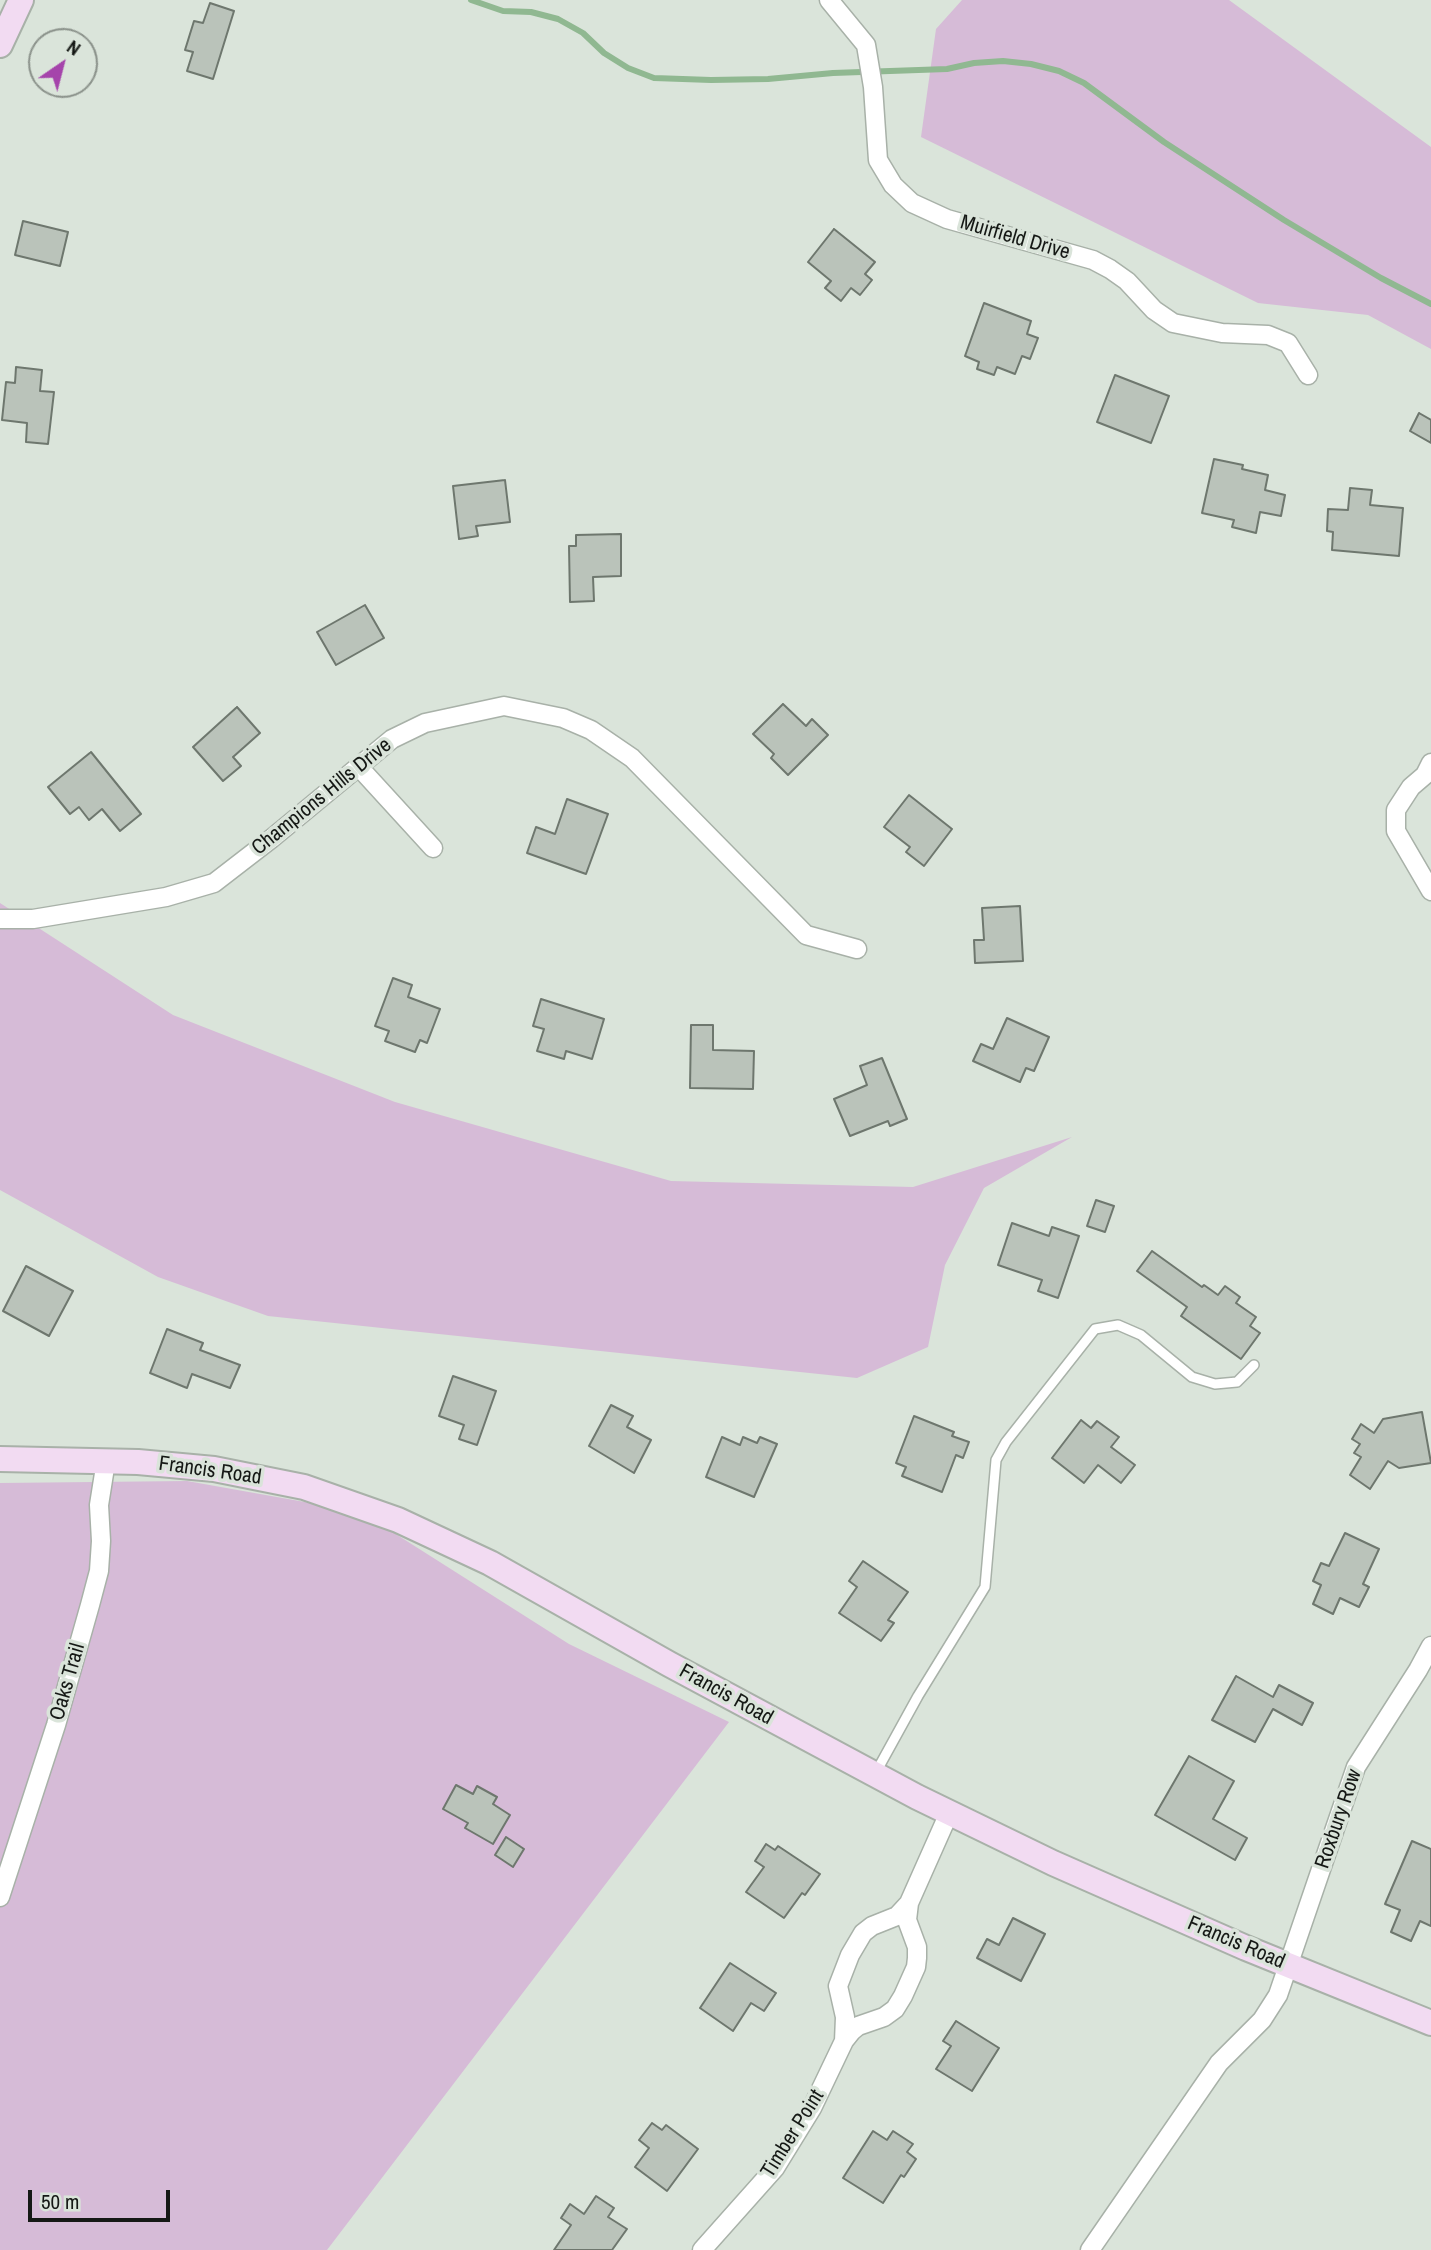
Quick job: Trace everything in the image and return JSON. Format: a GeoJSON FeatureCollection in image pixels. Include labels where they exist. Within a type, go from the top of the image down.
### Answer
{"type":"FeatureCollection","features":[{"type":"Feature","properties":{"kind":"street"},"geometry":{"type":"LineString","coordinates":[[0,45],[21,0]]}},
{"type":"Feature","properties":{"kind":"street","name":"Muirfield Drive"},"geometry":{"type":"LineString","coordinates":[[829,0],[866,45],[873,87],[878,160],[893,186],[912,202],[947,219],[1093,260],[1127,281],[1154,310],[1173,323],[1223,332],[1268,335],[1288,343],[1308,375]]}},
{"type":"Feature","properties":{"kind":"street","name":"Champions Hills Drive"},"geometry":{"type":"LineString","coordinates":[[0,919],[33,919],[166,897],[214,883],[392,739],[425,723],[504,706],[563,718],[591,730],[632,758],[806,935],[857,948]]}},
{"type":"Feature","properties":{"kind":"street"},"geometry":{"type":"LineString","coordinates":[[1431,763],[1425,775],[1411,787],[1396,810],[1396,831],[1431,891]]}},
{"type":"Feature","properties":{"kind":"street"},"geometry":{"type":"LineString","coordinates":[[358,766],[433,848]]}},
{"type":"Feature","properties":{"kind":"street","name":"Francis Road"},"geometry":{"type":"LineString","coordinates":[[0,1460],[106,1461],[188,1466],[239,1473],[304,1487],[398,1520],[500,1568],[681,1671],[949,1813],[1053,1863],[1289,1966],[1431,2023]]}},
{"type":"Feature","properties":{"kind":"street","name":"Oaks Trail"},"geometry":{"type":"LineString","coordinates":[[0,1897],[56,1726],[99,1571],[99,1505],[106,1461]]}},
{"type":"Feature","properties":{"kind":"street","name":"Roxbury Row"},"geometry":{"type":"LineString","coordinates":[[1090,2250],[1219,2063],[1262,2020],[1278,1995],[1356,1767],[1431,1646]]}},
{"type":"Feature","properties":{"kind":"street"},"geometry":{"type":"LineString","coordinates":[[909,1903],[949,1813]]}},
{"type":"Feature","properties":{"kind":"street","name":"Timber Point"},"geometry":{"type":"LineString","coordinates":[[844,2041],[845,2017],[838,1986],[850,1955],[863,1933],[872,1926],[897,1916],[909,1903]]}},
{"type":"Feature","properties":{"kind":"street","name":"Timber Point"},"geometry":{"type":"LineString","coordinates":[[702,2250],[775,2168],[812,2108],[844,2041],[858,2026],[884,2017],[895,2009],[903,1996],[916,1967],[917,1958],[917,1947],[907,1920],[909,1903]]}},
{"type":"Feature","properties":{"kind":"lane"},"geometry":{"type":"LineString","coordinates":[[874,1775],[918,1696],[985,1587],[996,1460],[1006,1442],[1095,1329],[1118,1325],[1140,1335],[1192,1377],[1215,1384],[1237,1382],[1254,1365]]}},
{"type":"Feature","properties":{"kind":"shaded area"},"geometry":{"type":"Polygon","coordinates":[[[962,0],[1229,0],[1431,147],[1431,349],[1368,315],[1258,303],[921,137],[936,29],[962,0]]]}},
{"type":"Feature","properties":{"kind":"shaded area"},"geometry":{"type":"Polygon","coordinates":[[[0,903],[173,1015],[395,1102],[671,1181],[913,1187],[1072,1137],[984,1188],[945,1265],[928,1347],[857,1378],[268,1316],[158,1277],[0,1190],[0,903]]]}},
{"type":"Feature","properties":{"kind":"shaded area"},"geometry":{"type":"Polygon","coordinates":[[[187,1481],[361,1512],[569,1644],[729,1722],[327,2250],[0,2250],[0,1483],[187,1481]]]}},
{"type":"Feature","properties":{"kind":"building"},"geometry":{"type":"Polygon","coordinates":[[[210,3],[234,11],[213,79],[187,71],[193,52],[185,50],[194,21],[203,23],[210,3]]]}},
{"type":"Feature","properties":{"kind":"building"},"geometry":{"type":"Polygon","coordinates":[[[23,221],[68,232],[60,266],[15,255],[23,221]]]}},
{"type":"Feature","properties":{"kind":"building"},"geometry":{"type":"Polygon","coordinates":[[[834,229],[875,262],[865,274],[872,280],[860,295],[851,288],[841,301],[825,288],[831,281],[808,262],[834,229]]]}},
{"type":"Feature","properties":{"kind":"building"},"geometry":{"type":"Polygon","coordinates":[[[984,303],[1031,321],[1027,334],[1038,338],[1030,359],[1022,356],[1015,374],[997,367],[994,375],[977,369],[979,362],[965,356],[984,303]]]}},
{"type":"Feature","properties":{"kind":"building"},"geometry":{"type":"Polygon","coordinates":[[[16,367],[42,370],[40,391],[54,392],[48,444],[26,442],[27,423],[2,420],[6,382],[15,383],[16,367]]]}},
{"type":"Feature","properties":{"kind":"building"},"geometry":{"type":"Polygon","coordinates":[[[1115,375],[1169,396],[1151,443],[1097,422],[1115,375]]]}},
{"type":"Feature","properties":{"kind":"building"},"geometry":{"type":"Polygon","coordinates":[[[1419,413],[1431,420],[1431,443],[1410,431],[1419,413]]]}},
{"type":"Feature","properties":{"kind":"building"},"geometry":{"type":"Polygon","coordinates":[[[1214,459],[1243,465],[1242,469],[1268,475],[1265,490],[1285,495],[1281,516],[1260,512],[1256,533],[1232,527],[1234,520],[1202,513],[1214,459]]]}},
{"type":"Feature","properties":{"kind":"building"},"geometry":{"type":"Polygon","coordinates":[[[505,480],[510,522],[476,526],[478,536],[459,539],[453,486],[505,480]]]}},
{"type":"Feature","properties":{"kind":"building"},"geometry":{"type":"Polygon","coordinates":[[[1350,488],[1372,490],[1370,505],[1403,508],[1399,556],[1332,550],[1333,532],[1327,531],[1328,509],[1348,510],[1350,488]]]}},
{"type":"Feature","properties":{"kind":"building"},"geometry":{"type":"Polygon","coordinates":[[[621,534],[621,576],[593,577],[594,601],[570,602],[569,546],[576,546],[576,535],[621,534]]]}},
{"type":"Feature","properties":{"kind":"building"},"geometry":{"type":"Polygon","coordinates":[[[365,605],[384,638],[336,665],[317,632],[365,605]]]}},
{"type":"Feature","properties":{"kind":"building"},"geometry":{"type":"Polygon","coordinates":[[[783,704],[806,726],[812,719],[828,735],[788,775],[771,758],[774,754],[753,734],[783,704]]]}},
{"type":"Feature","properties":{"kind":"building"},"geometry":{"type":"Polygon","coordinates":[[[237,707],[260,733],[233,757],[241,766],[223,781],[193,747],[237,707]]]}},
{"type":"Feature","properties":{"kind":"building"},"geometry":{"type":"Polygon","coordinates":[[[91,752],[141,814],[120,831],[102,809],[89,820],[79,807],[70,814],[48,787],[91,752]]]}},
{"type":"Feature","properties":{"kind":"building"},"geometry":{"type":"Polygon","coordinates":[[[909,795],[952,829],[924,866],[906,852],[910,847],[884,827],[909,795]]]}},
{"type":"Feature","properties":{"kind":"building"},"geometry":{"type":"Polygon","coordinates":[[[567,799],[608,814],[586,874],[527,853],[536,827],[555,834],[567,799]]]}},
{"type":"Feature","properties":{"kind":"building"},"geometry":{"type":"Polygon","coordinates":[[[1020,906],[1023,961],[975,963],[974,940],[984,940],[982,908],[1020,906]]]}},
{"type":"Feature","properties":{"kind":"building"},"geometry":{"type":"Polygon","coordinates":[[[393,978],[412,985],[408,997],[440,1009],[427,1043],[420,1040],[415,1052],[385,1041],[389,1031],[375,1026],[393,978]]]}},
{"type":"Feature","properties":{"kind":"building"},"geometry":{"type":"Polygon","coordinates":[[[541,999],[604,1019],[592,1059],[566,1051],[564,1059],[537,1051],[544,1029],[533,1026],[541,999]]]}},
{"type":"Feature","properties":{"kind":"building"},"geometry":{"type":"Polygon","coordinates":[[[1007,1018],[1049,1037],[1034,1071],[1026,1068],[1020,1082],[973,1061],[981,1044],[993,1049],[1007,1018]]]}},
{"type":"Feature","properties":{"kind":"building"},"geometry":{"type":"Polygon","coordinates":[[[691,1025],[713,1025],[713,1050],[754,1051],[753,1089],[690,1088],[691,1025]]]}},
{"type":"Feature","properties":{"kind":"building"},"geometry":{"type":"Polygon","coordinates":[[[882,1058],[907,1119],[890,1126],[888,1121],[850,1136],[834,1099],[867,1085],[860,1066],[882,1058]]]}},
{"type":"Feature","properties":{"kind":"building"},"geometry":{"type":"Polygon","coordinates":[[[1096,1200],[1114,1206],[1105,1232],[1087,1226],[1096,1200]]]}},
{"type":"Feature","properties":{"kind":"building"},"geometry":{"type":"Polygon","coordinates":[[[1012,1223],[1049,1236],[1052,1227],[1079,1236],[1058,1298],[1038,1291],[1042,1280],[998,1265],[1012,1223]]]}},
{"type":"Feature","properties":{"kind":"building"},"geometry":{"type":"Polygon","coordinates":[[[1152,1251],[1202,1287],[1204,1285],[1218,1295],[1225,1286],[1240,1297],[1236,1303],[1256,1317],[1250,1326],[1260,1333],[1241,1359],[1181,1316],[1187,1307],[1137,1271],[1152,1251]]]}},
{"type":"Feature","properties":{"kind":"building"},"geometry":{"type":"Polygon","coordinates":[[[26,1266],[73,1291],[49,1336],[3,1311],[26,1266]]]}},
{"type":"Feature","properties":{"kind":"building"},"geometry":{"type":"Polygon","coordinates":[[[167,1329],[203,1343],[200,1350],[240,1365],[230,1388],[192,1374],[187,1388],[150,1373],[167,1329]]]}},
{"type":"Feature","properties":{"kind":"building"},"geometry":{"type":"Polygon","coordinates":[[[453,1376],[496,1391],[477,1445],[459,1439],[464,1425],[439,1416],[453,1376]]]}},
{"type":"Feature","properties":{"kind":"building"},"geometry":{"type":"Polygon","coordinates":[[[611,1405],[633,1416],[627,1427],[651,1440],[634,1473],[589,1446],[611,1405]]]}},
{"type":"Feature","properties":{"kind":"building"},"geometry":{"type":"Polygon","coordinates":[[[1422,1412],[1431,1463],[1399,1468],[1388,1461],[1370,1489],[1350,1475],[1361,1457],[1354,1453],[1360,1444],[1352,1439],[1361,1424],[1374,1433],[1383,1419],[1422,1412]]]}},
{"type":"Feature","properties":{"kind":"building"},"geometry":{"type":"Polygon","coordinates":[[[914,1416],[954,1432],[952,1436],[969,1442],[963,1458],[956,1455],[942,1492],[902,1476],[906,1467],[896,1463],[914,1416]]]}},
{"type":"Feature","properties":{"kind":"building"},"geometry":{"type":"Polygon","coordinates":[[[1081,1420],[1091,1428],[1097,1421],[1119,1437],[1111,1447],[1135,1465],[1121,1483],[1098,1465],[1084,1483],[1052,1458],[1081,1420]]]}},
{"type":"Feature","properties":{"kind":"building"},"geometry":{"type":"Polygon","coordinates":[[[722,1437],[740,1445],[743,1437],[757,1443],[760,1437],[777,1444],[754,1497],[706,1477],[722,1437]]]}},
{"type":"Feature","properties":{"kind":"building"},"geometry":{"type":"Polygon","coordinates":[[[1345,1533],[1379,1549],[1363,1584],[1369,1587],[1359,1607],[1340,1598],[1333,1614],[1313,1604],[1321,1585],[1313,1581],[1321,1563],[1329,1566],[1345,1533]]]}},
{"type":"Feature","properties":{"kind":"building"},"geometry":{"type":"Polygon","coordinates":[[[863,1561],[908,1592],[888,1620],[894,1623],[881,1641],[839,1613],[857,1587],[849,1581],[863,1561]]]}},
{"type":"Feature","properties":{"kind":"building"},"geometry":{"type":"Polygon","coordinates":[[[1236,1676],[1273,1697],[1279,1685],[1313,1703],[1302,1725],[1273,1709],[1255,1742],[1212,1720],[1236,1676]]]}},
{"type":"Feature","properties":{"kind":"building"},"geometry":{"type":"Polygon","coordinates":[[[1189,1756],[1234,1781],[1213,1819],[1247,1838],[1235,1860],[1155,1815],[1189,1756]]]}},
{"type":"Feature","properties":{"kind":"building"},"geometry":{"type":"Polygon","coordinates":[[[456,1785],[473,1794],[477,1786],[497,1797],[493,1804],[510,1815],[493,1844],[465,1828],[468,1823],[443,1809],[456,1785]]]}},
{"type":"Feature","properties":{"kind":"building"},"geometry":{"type":"Polygon","coordinates":[[[506,1837],[524,1849],[513,1867],[495,1855],[506,1837]]]}},
{"type":"Feature","properties":{"kind":"building"},"geometry":{"type":"Polygon","coordinates":[[[1412,1841],[1431,1849],[1431,1926],[1420,1921],[1411,1941],[1391,1932],[1400,1910],[1385,1904],[1412,1841]]]}},
{"type":"Feature","properties":{"kind":"building"},"geometry":{"type":"Polygon","coordinates":[[[766,1844],[775,1850],[778,1846],[820,1874],[784,1918],[746,1892],[764,1867],[755,1861],[766,1844]]]}},
{"type":"Feature","properties":{"kind":"building"},"geometry":{"type":"Polygon","coordinates":[[[1013,1918],[1045,1934],[1021,1981],[977,1958],[987,1939],[999,1945],[1013,1918]]]}},
{"type":"Feature","properties":{"kind":"building"},"geometry":{"type":"Polygon","coordinates":[[[730,1963],[776,1993],[764,2011],[751,2003],[733,2031],[700,2008],[730,1963]]]}},
{"type":"Feature","properties":{"kind":"building"},"geometry":{"type":"Polygon","coordinates":[[[956,2021],[999,2048],[972,2091],[936,2069],[951,2046],[943,2041],[956,2021]]]}},
{"type":"Feature","properties":{"kind":"building"},"geometry":{"type":"Polygon","coordinates":[[[652,2123],[662,2130],[666,2125],[698,2149],[667,2191],[635,2167],[649,2148],[639,2140],[652,2123]]]}},
{"type":"Feature","properties":{"kind":"building"},"geometry":{"type":"Polygon","coordinates":[[[873,2131],[887,2140],[893,2131],[913,2144],[907,2152],[916,2159],[904,2177],[901,2175],[883,2203],[843,2178],[873,2131]]]}},
{"type":"Feature","properties":{"kind":"building"},"geometry":{"type":"Polygon","coordinates":[[[596,2196],[614,2208],[608,2217],[627,2229],[612,2250],[554,2250],[571,2225],[561,2218],[570,2204],[584,2214],[596,2196]]]}},
{"type":"Feature","properties":{"kind":"waterway"},"geometry":{"type":"LineString","coordinates":[[471,0],[503,11],[531,12],[558,19],[583,33],[604,53],[628,68],[654,78],[768,79],[833,73],[947,69],[974,63],[1003,61],[1059,71],[1084,83],[1164,142],[1284,220],[1381,278],[1431,304]]}}]}
